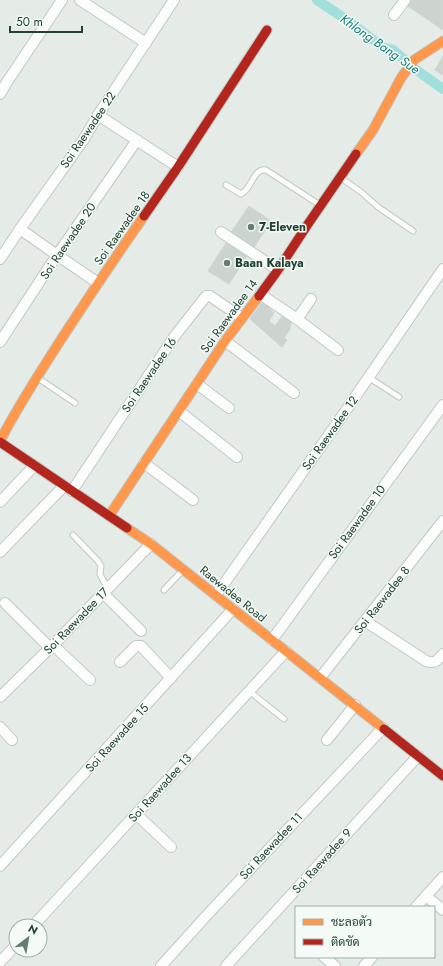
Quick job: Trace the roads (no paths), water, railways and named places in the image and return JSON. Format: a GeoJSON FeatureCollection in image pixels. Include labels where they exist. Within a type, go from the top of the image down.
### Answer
{"type":"FeatureCollection","features":[{"type":"Feature","properties":{"kind":"street"},"geometry":{"type":"LineString","coordinates":[[0,94],[62,0]]}},
{"type":"Feature","properties":{"kind":"street"},"geometry":{"type":"LineString","coordinates":[[80,0],[146,43]]}},
{"type":"Feature","properties":{"kind":"street","name":"Soi Raewadee 22"},"geometry":{"type":"LineString","coordinates":[[0,259],[84,139],[98,115],[174,0]]}},
{"type":"Feature","properties":{"kind":"street"},"geometry":{"type":"LineString","coordinates":[[394,15],[405,0]]}},
{"type":"Feature","properties":{"kind":"street","name":"Soi Raewadee 18"},"geometry":{"type":"LineString","coordinates":[[0,442],[13,416],[37,377],[98,283],[178,167],[267,30]]}},
{"type":"Feature","properties":{"kind":"street","name":"Soi Raewadee 14"},"geometry":{"type":"LineString","coordinates":[[109,516],[225,341],[278,270],[373,130],[406,70],[414,60],[443,41]]}},
{"type":"Feature","properties":{"kind":"street"},"geometry":{"type":"LineString","coordinates":[[98,115],[178,167]]}},
{"type":"Feature","properties":{"kind":"street","name":"Soi Raewadee 20"},"geometry":{"type":"LineString","coordinates":[[0,342],[57,255],[137,140]]}},
{"type":"Feature","properties":{"kind":"street"},"geometry":{"type":"LineString","coordinates":[[20,229],[98,283]]}},
{"type":"Feature","properties":{"kind":"street"},"geometry":{"type":"LineString","coordinates":[[221,232],[278,270]]}},
{"type":"Feature","properties":{"kind":"street","name":"Soi Raewadee 12"},"geometry":{"type":"LineString","coordinates":[[216,595],[443,269]]}},
{"type":"Feature","properties":{"kind":"street"},"geometry":{"type":"LineString","coordinates":[[260,294],[297,319],[338,350]]}},
{"type":"Feature","properties":{"kind":"street","name":"Soi Raewadee 16"},"geometry":{"type":"LineString","coordinates":[[68,489],[174,337],[206,296],[210,296],[242,318]]}},
{"type":"Feature","properties":{"kind":"street"},"geometry":{"type":"LineString","coordinates":[[297,319],[311,299]]}},
{"type":"Feature","properties":{"kind":"street"},"geometry":{"type":"LineString","coordinates":[[225,341],[294,393]]}},
{"type":"Feature","properties":{"kind":"street"},"geometry":{"type":"LineString","coordinates":[[196,384],[229,408]]}},
{"type":"Feature","properties":{"kind":"street","name":"Soi Raewadee 10"},"geometry":{"type":"LineString","coordinates":[[272,640],[443,405]]}},
{"type":"Feature","properties":{"kind":"street"},"geometry":{"type":"LineString","coordinates":[[179,411],[237,456]]}},
{"type":"Feature","properties":{"kind":"street","name":"Raewadee Road"},"geometry":{"type":"LineString","coordinates":[[0,442],[151,544],[443,776]]}},
{"type":"Feature","properties":{"kind":"street"},"geometry":{"type":"LineString","coordinates":[[144,463],[193,500]]}},
{"type":"Feature","properties":{"kind":"street"},"geometry":{"type":"LineString","coordinates":[[0,502],[34,466]]}},
{"type":"Feature","properties":{"kind":"street"},"geometry":{"type":"LineString","coordinates":[[0,552],[68,489]]}},
{"type":"Feature","properties":{"kind":"street","name":"Soi Raewadee 8"},"geometry":{"type":"LineString","coordinates":[[320,678],[443,521]]}},
{"type":"Feature","properties":{"kind":"street","name":"Soi Raewadee 17"},"geometry":{"type":"LineString","coordinates":[[0,698],[52,647],[151,544]]}},
{"type":"Feature","properties":{"kind":"street"},"geometry":{"type":"LineString","coordinates":[[106,591],[141,631]]}},
{"type":"Feature","properties":{"kind":"street"},"geometry":{"type":"LineString","coordinates":[[5,603],[90,680]]}},
{"type":"Feature","properties":{"kind":"street","name":"Soi Raewadee 15"},"geometry":{"type":"LineString","coordinates":[[0,866],[233,609]]}},
{"type":"Feature","properties":{"kind":"street"},"geometry":{"type":"LineString","coordinates":[[365,621],[426,661],[432,663],[438,660],[443,654]]}},
{"type":"Feature","properties":{"kind":"street"},"geometry":{"type":"LineString","coordinates":[[120,662],[136,646],[141,646],[171,678]]}},
{"type":"Feature","properties":{"kind":"street","name":"Soi Raewadee 13"},"geometry":{"type":"LineString","coordinates":[[40,918],[286,651]]}},
{"type":"Feature","properties":{"kind":"street"},"geometry":{"type":"LineString","coordinates":[[327,740],[355,705]]}},
{"type":"Feature","properties":{"kind":"street"},"geometry":{"type":"LineString","coordinates":[[0,728],[12,740]]}},
{"type":"Feature","properties":{"kind":"street","name":"Soi Raewadee 11"},"geometry":{"type":"LineString","coordinates":[[161,966],[207,914],[383,728]]}},
{"type":"Feature","properties":{"kind":"street","name":"Soi Raewadee 9"},"geometry":{"type":"LineString","coordinates":[[226,966],[418,756]]}},
{"type":"Feature","properties":{"kind":"street"},"geometry":{"type":"LineString","coordinates":[[136,814],[171,846]]}},
{"type":"Feature","properties":{"kind":"street"},"geometry":{"type":"LineString","coordinates":[[417,906],[443,877]]}},
{"type":"Feature","properties":{"kind":"street"},"geometry":{"type":"LineString","coordinates":[[426,896],[443,910]]}},
{"type":"Feature","properties":{"kind":"street"},"geometry":{"type":"LineString","coordinates":[[0,962],[8,954]]}},
{"type":"Feature","properties":{"kind":"street"},"geometry":{"type":"LineString","coordinates":[[325,958],[335,966]]}},
{"type":"Feature","properties":{"kind":"street"},"geometry":{"type":"LineString","coordinates":[[364,966],[371,958]]}},
{"type":"Feature","properties":{"kind":"lane"},"geometry":{"type":"LineString","coordinates":[[226,185],[241,194],[248,189],[259,171],[266,170],[320,206]]}},
{"type":"Feature","properties":{"kind":"lane"},"geometry":{"type":"LineString","coordinates":[[340,178],[361,192],[378,207],[413,230]]}},
{"type":"Feature","properties":{"kind":"lane"},"geometry":{"type":"LineString","coordinates":[[37,377],[75,403]]}},
{"type":"Feature","properties":{"kind":"lane"},"geometry":{"type":"LineString","coordinates":[[368,377],[399,397]]}},
{"type":"Feature","properties":{"kind":"lane"},"geometry":{"type":"LineString","coordinates":[[73,535],[101,566],[100,574],[106,591]]}},
{"type":"Feature","properties":{"kind":"lane"},"geometry":{"type":"LineString","coordinates":[[164,590],[183,569]]}},
{"type":"Feature","properties":{"kind":"lane"},"geometry":{"type":"LineString","coordinates":[[249,691],[284,719]]}},
{"type":"Feature","properties":{"kind":"waterway","name":"Khlong Bang Sue"},"geometry":{"type":"LineString","coordinates":[[317,0],[384,48],[393,50],[419,72],[443,89]]}},
{"type":"Feature","properties":{"kind":"place","name":"7-Eleven"},"geometry":{"type":"Point","coordinates":[251,227]}},
{"type":"Feature","properties":{"kind":"place","name":"Baan Kalaya"},"geometry":{"type":"Point","coordinates":[227,263]}}]}
